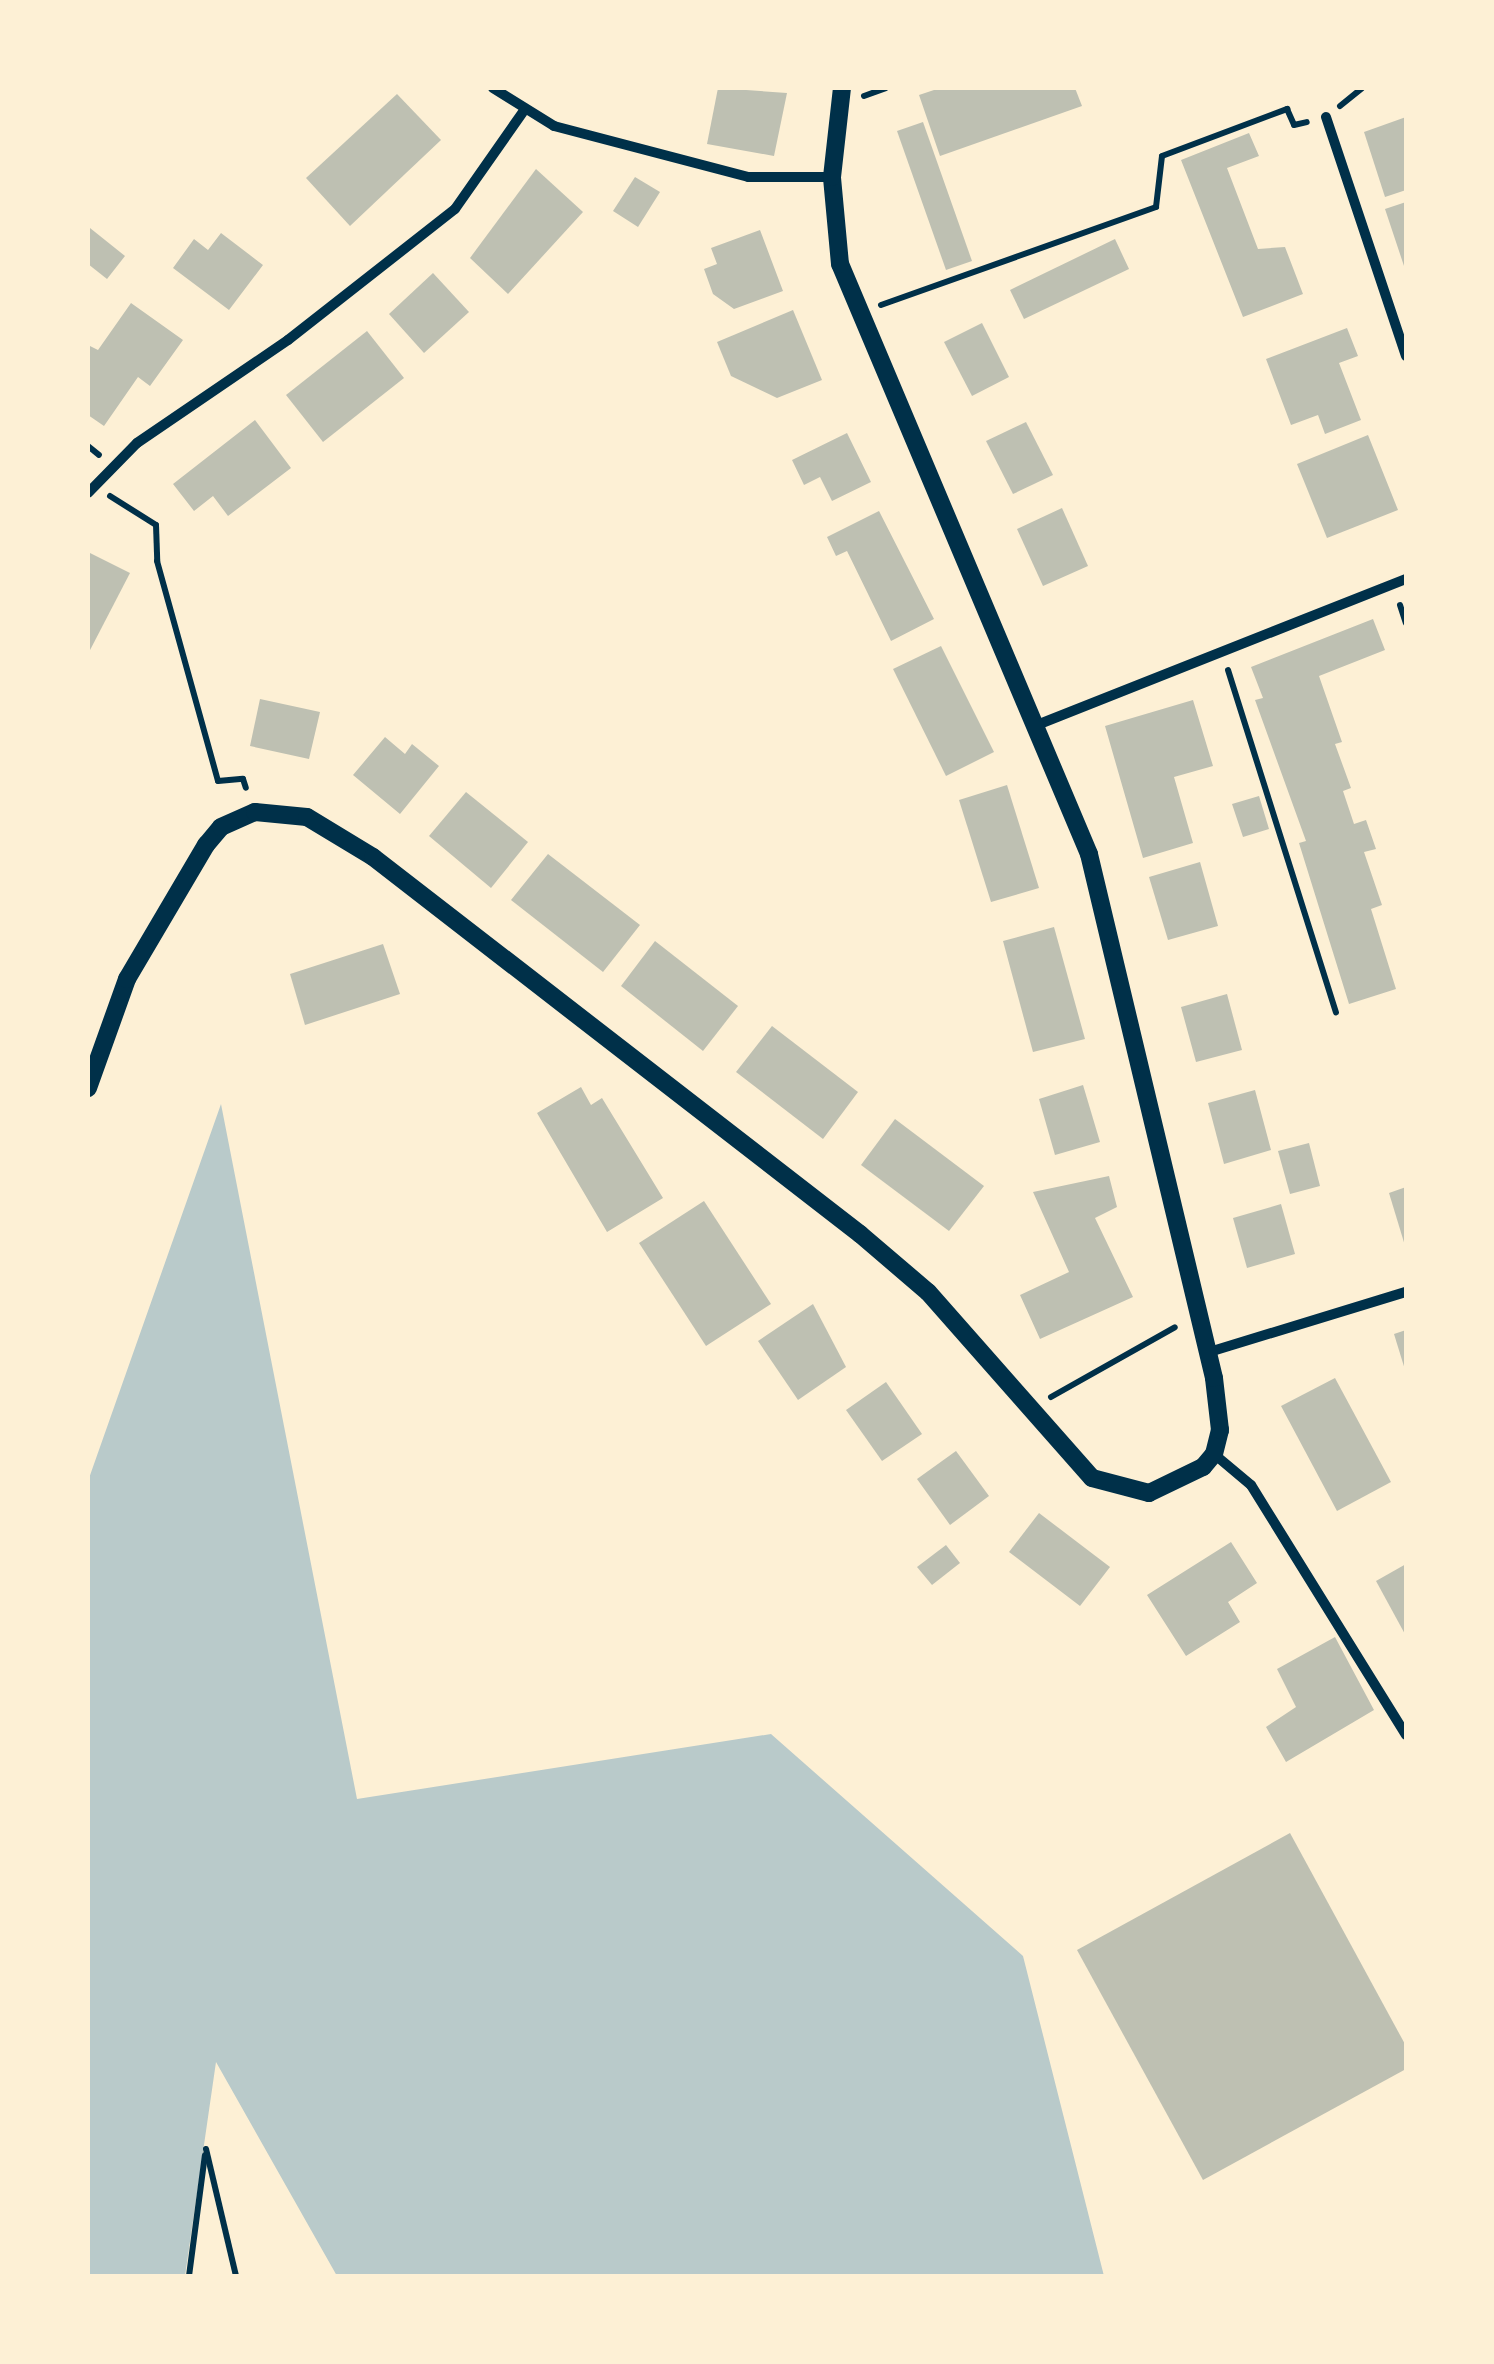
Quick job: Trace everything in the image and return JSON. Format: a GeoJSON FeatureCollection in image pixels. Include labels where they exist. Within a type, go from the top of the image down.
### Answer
{"type":"FeatureCollection","features":[{"type":"Feature","properties":{"kind":"street"},"geometry":{"type":"LineString","coordinates":[[492,88],[523,112],[748,178],[832,177]]}},
{"type":"Feature","properties":{"kind":"street"},"geometry":{"type":"LineString","coordinates":[[88,1088],[127,979],[199,856],[220,828],[255,812],[307,817],[404,882],[896,1264],[961,1328],[1068,1458],[1092,1478],[1149,1493],[1202,1468],[1214,1454],[1218,1406],[1089,854],[840,264],[832,177],[842,88]]}},
{"type":"Feature","properties":{"kind":"street"},"geometry":{"type":"LineString","coordinates":[[90,489],[137,443],[288,340],[454,209],[523,112]]}},
{"type":"Feature","properties":{"kind":"street"},"geometry":{"type":"LineString","coordinates":[[1326,117],[1406,356]]}},
{"type":"Feature","properties":{"kind":"street"},"geometry":{"type":"LineString","coordinates":[[1037,725],[1406,580]]}},
{"type":"Feature","properties":{"kind":"street"},"geometry":{"type":"LineString","coordinates":[[1205,1353],[1406,1292]]}},
{"type":"Feature","properties":{"kind":"street"},"geometry":{"type":"LineString","coordinates":[[1214,1454],[1251,1485],[1406,1735]]}},
{"type":"Feature","properties":{"kind":"path"},"geometry":{"type":"LineString","coordinates":[[860,314],[1156,207],[1162,156],[1287,108],[1294,125],[1326,117]]}},
{"type":"Feature","properties":{"kind":"path"},"geometry":{"type":"LineString","coordinates":[[90,489],[156,526],[157,561],[218,782],[242,779],[255,812]]}},
{"type":"Feature","properties":{"kind":"path"},"geometry":{"type":"LineString","coordinates":[[1222,650],[1336,1012]]}},
{"type":"Feature","properties":{"kind":"path"},"geometry":{"type":"LineString","coordinates":[[1029,1409],[1197,1312]]}},
{"type":"Feature","properties":{"kind":"path"},"geometry":{"type":"LineString","coordinates":[[189,2276],[206,2149],[236,2276]]}},
{"type":"Feature","properties":{"kind":"shaded area"},"geometry":{"type":"Polygon","coordinates":[[[221,1104],[357,1799],[771,1734],[1023,1956],[1104,2276],[337,2276],[216,2062],[185,2276],[88,2276],[88,1481],[221,1104]]]}},
{"type":"Feature","properties":{"kind":"building"},"geometry":{"type":"Polygon","coordinates":[[[718,88],[787,93],[774,156],[707,144],[718,88]]]}},
{"type":"Feature","properties":{"kind":"building"},"geometry":{"type":"Polygon","coordinates":[[[940,88],[1075,88],[1082,106],[940,156],[919,95],[940,88]]]}},
{"type":"Feature","properties":{"kind":"building"},"geometry":{"type":"Polygon","coordinates":[[[397,94],[441,140],[350,226],[306,178],[397,94]]]}},
{"type":"Feature","properties":{"kind":"building"},"geometry":{"type":"Polygon","coordinates":[[[1406,117],[1406,190],[1385,197],[1364,132],[1406,117]]]}},
{"type":"Feature","properties":{"kind":"building"},"geometry":{"type":"Polygon","coordinates":[[[923,122],[972,261],[946,270],[897,131],[923,122]]]}},
{"type":"Feature","properties":{"kind":"building"},"geometry":{"type":"Polygon","coordinates":[[[1249,133],[1259,156],[1227,168],[1258,249],[1285,247],[1303,294],[1243,317],[1181,160],[1249,133]]]}},
{"type":"Feature","properties":{"kind":"building"},"geometry":{"type":"Polygon","coordinates":[[[536,169],[583,212],[508,294],[470,258],[536,169]]]}},
{"type":"Feature","properties":{"kind":"building"},"geometry":{"type":"Polygon","coordinates":[[[635,177],[660,192],[638,227],[613,211],[635,177]]]}},
{"type":"Feature","properties":{"kind":"building"},"geometry":{"type":"Polygon","coordinates":[[[1406,202],[1406,272],[1385,209],[1406,202]]]}},
{"type":"Feature","properties":{"kind":"building"},"geometry":{"type":"Polygon","coordinates":[[[90,228],[125,256],[107,279],[88,264],[90,228]]]}},
{"type":"Feature","properties":{"kind":"building"},"geometry":{"type":"Polygon","coordinates":[[[760,230],[783,291],[734,309],[713,294],[704,269],[717,264],[711,248],[760,230]]]}},
{"type":"Feature","properties":{"kind":"building"},"geometry":{"type":"Polygon","coordinates":[[[221,233],[263,265],[229,310],[173,268],[194,239],[208,250],[221,233]]]}},
{"type":"Feature","properties":{"kind":"building"},"geometry":{"type":"Polygon","coordinates":[[[1115,239],[1129,269],[1024,319],[1010,290],[1115,239]]]}},
{"type":"Feature","properties":{"kind":"building"},"geometry":{"type":"Polygon","coordinates":[[[433,273],[469,312],[424,353],[389,314],[433,273]]]}},
{"type":"Feature","properties":{"kind":"building"},"geometry":{"type":"Polygon","coordinates":[[[131,303],[183,340],[150,386],[138,377],[104,426],[88,415],[88,345],[98,350],[131,303]]]}},
{"type":"Feature","properties":{"kind":"building"},"geometry":{"type":"Polygon","coordinates":[[[793,310],[822,380],[777,398],[731,376],[717,342],[793,310]]]}},
{"type":"Feature","properties":{"kind":"building"},"geometry":{"type":"Polygon","coordinates":[[[982,323],[1009,377],[972,396],[944,342],[982,323]]]}},
{"type":"Feature","properties":{"kind":"building"},"geometry":{"type":"Polygon","coordinates":[[[1347,328],[1358,356],[1339,363],[1361,420],[1325,434],[1318,415],[1291,425],[1266,359],[1347,328]]]}},
{"type":"Feature","properties":{"kind":"building"},"geometry":{"type":"Polygon","coordinates":[[[367,331],[404,378],[323,442],[286,395],[367,331]]]}},
{"type":"Feature","properties":{"kind":"building"},"geometry":{"type":"Polygon","coordinates":[[[255,420],[291,468],[228,516],[213,496],[194,511],[173,484],[255,420]]]}},
{"type":"Feature","properties":{"kind":"building"},"geometry":{"type":"Polygon","coordinates":[[[1026,422],[1053,475],[1013,494],[986,441],[1026,422]]]}},
{"type":"Feature","properties":{"kind":"building"},"geometry":{"type":"Polygon","coordinates":[[[847,433],[871,482],[832,501],[820,477],[804,485],[792,460],[847,433]]]}},
{"type":"Feature","properties":{"kind":"building"},"geometry":{"type":"Polygon","coordinates":[[[1368,435],[1398,510],[1327,538],[1297,464],[1368,435]]]}},
{"type":"Feature","properties":{"kind":"building"},"geometry":{"type":"Polygon","coordinates":[[[1062,508],[1088,566],[1043,586],[1017,529],[1062,508]]]}},
{"type":"Feature","properties":{"kind":"building"},"geometry":{"type":"Polygon","coordinates":[[[879,511],[934,619],[891,641],[847,551],[836,556],[827,537],[879,511]]]}},
{"type":"Feature","properties":{"kind":"building"},"geometry":{"type":"Polygon","coordinates":[[[88,552],[130,573],[88,654],[88,552]]]}},
{"type":"Feature","properties":{"kind":"building"},"geometry":{"type":"Polygon","coordinates":[[[1373,619],[1385,650],[1319,676],[1342,742],[1335,744],[1351,788],[1343,791],[1354,824],[1366,820],[1376,849],[1364,852],[1382,905],[1371,909],[1396,989],[1349,1004],[1299,843],[1306,841],[1255,700],[1263,698],[1251,667],[1373,619]]]}},
{"type":"Feature","properties":{"kind":"building"},"geometry":{"type":"Polygon","coordinates":[[[941,646],[994,752],[946,776],[893,669],[941,646]]]}},
{"type":"Feature","properties":{"kind":"building"},"geometry":{"type":"Polygon","coordinates":[[[260,699],[320,712],[309,759],[250,746],[260,699]]]}},
{"type":"Feature","properties":{"kind":"building"},"geometry":{"type":"Polygon","coordinates":[[[1193,700],[1213,766],[1174,777],[1193,843],[1143,858],[1105,726],[1193,700]]]}},
{"type":"Feature","properties":{"kind":"building"},"geometry":{"type":"Polygon","coordinates":[[[385,737],[405,754],[412,744],[439,766],[400,814],[353,775],[385,737]]]}},
{"type":"Feature","properties":{"kind":"building"},"geometry":{"type":"Polygon","coordinates":[[[1007,785],[1039,888],[991,902],[959,800],[1007,785]]]}},
{"type":"Feature","properties":{"kind":"building"},"geometry":{"type":"Polygon","coordinates":[[[466,792],[528,842],[491,888],[429,836],[466,792]]]}},
{"type":"Feature","properties":{"kind":"building"},"geometry":{"type":"Polygon","coordinates":[[[1259,796],[1269,829],[1243,837],[1232,804],[1259,796]]]}},
{"type":"Feature","properties":{"kind":"building"},"geometry":{"type":"Polygon","coordinates":[[[548,854],[640,925],[603,972],[511,900],[548,854]]]}},
{"type":"Feature","properties":{"kind":"building"},"geometry":{"type":"Polygon","coordinates":[[[1200,862],[1218,926],[1168,940],[1149,877],[1200,862]]]}},
{"type":"Feature","properties":{"kind":"building"},"geometry":{"type":"Polygon","coordinates":[[[1054,927],[1085,1039],[1033,1052],[1003,941],[1054,927]]]}},
{"type":"Feature","properties":{"kind":"building"},"geometry":{"type":"Polygon","coordinates":[[[655,941],[738,1006],[703,1051],[621,986],[655,941]]]}},
{"type":"Feature","properties":{"kind":"building"},"geometry":{"type":"Polygon","coordinates":[[[383,944],[400,994],[305,1025],[290,974],[383,944]]]}},
{"type":"Feature","properties":{"kind":"building"},"geometry":{"type":"Polygon","coordinates":[[[1227,994],[1242,1050],[1196,1062],[1181,1007],[1227,994]]]}},
{"type":"Feature","properties":{"kind":"building"},"geometry":{"type":"Polygon","coordinates":[[[772,1026],[858,1092],[823,1139],[736,1072],[772,1026]]]}},
{"type":"Feature","properties":{"kind":"building"},"geometry":{"type":"Polygon","coordinates":[[[1083,1085],[1100,1142],[1055,1155],[1039,1099],[1083,1085]]]}},
{"type":"Feature","properties":{"kind":"building"},"geometry":{"type":"Polygon","coordinates":[[[581,1087],[591,1105],[602,1098],[663,1198],[607,1232],[537,1113],[581,1087]]]}},
{"type":"Feature","properties":{"kind":"building"},"geometry":{"type":"Polygon","coordinates":[[[1255,1090],[1271,1150],[1224,1164],[1208,1103],[1255,1090]]]}},
{"type":"Feature","properties":{"kind":"building"},"geometry":{"type":"Polygon","coordinates":[[[895,1119],[984,1186],[949,1231],[861,1165],[895,1119]]]}},
{"type":"Feature","properties":{"kind":"building"},"geometry":{"type":"Polygon","coordinates":[[[1309,1143],[1320,1186],[1290,1194],[1278,1151],[1309,1143]]]}},
{"type":"Feature","properties":{"kind":"building"},"geometry":{"type":"Polygon","coordinates":[[[1109,1176],[1117,1207],[1095,1218],[1133,1297],[1040,1339],[1020,1295],[1069,1272],[1033,1192],[1109,1176]]]}},
{"type":"Feature","properties":{"kind":"building"},"geometry":{"type":"Polygon","coordinates":[[[1406,1187],[1406,1249],[1389,1193],[1406,1187]]]}},
{"type":"Feature","properties":{"kind":"building"},"geometry":{"type":"Polygon","coordinates":[[[704,1201],[771,1304],[706,1346],[639,1243],[704,1201]]]}},
{"type":"Feature","properties":{"kind":"building"},"geometry":{"type":"Polygon","coordinates":[[[1281,1204],[1295,1254],[1247,1268],[1233,1218],[1281,1204]]]}},
{"type":"Feature","properties":{"kind":"building"},"geometry":{"type":"Polygon","coordinates":[[[813,1304],[846,1367],[798,1400],[758,1341],[813,1304]]]}},
{"type":"Feature","properties":{"kind":"building"},"geometry":{"type":"Polygon","coordinates":[[[1406,1330],[1406,1373],[1394,1334],[1406,1330]]]}},
{"type":"Feature","properties":{"kind":"building"},"geometry":{"type":"Polygon","coordinates":[[[1335,1378],[1391,1482],[1337,1511],[1281,1406],[1335,1378]]]}},
{"type":"Feature","properties":{"kind":"building"},"geometry":{"type":"Polygon","coordinates":[[[886,1382],[922,1434],[882,1461],[846,1410],[886,1382]]]}},
{"type":"Feature","properties":{"kind":"building"},"geometry":{"type":"Polygon","coordinates":[[[956,1451],[989,1496],[950,1525],[917,1479],[956,1451]]]}},
{"type":"Feature","properties":{"kind":"building"},"geometry":{"type":"Polygon","coordinates":[[[1039,1513],[1110,1567],[1080,1606],[1009,1552],[1039,1513]]]}},
{"type":"Feature","properties":{"kind":"building"},"geometry":{"type":"Polygon","coordinates":[[[1231,1542],[1257,1583],[1228,1602],[1240,1622],[1186,1656],[1147,1595],[1231,1542]]]}},
{"type":"Feature","properties":{"kind":"building"},"geometry":{"type":"Polygon","coordinates":[[[946,1545],[960,1563],[932,1585],[917,1567],[946,1545]]]}},
{"type":"Feature","properties":{"kind":"building"},"geometry":{"type":"Polygon","coordinates":[[[1406,1564],[1406,1636],[1376,1581],[1406,1564]]]}},
{"type":"Feature","properties":{"kind":"building"},"geometry":{"type":"Polygon","coordinates":[[[1335,1637],[1374,1710],[1286,1762],[1266,1727],[1296,1707],[1277,1669],[1335,1637]]]}},
{"type":"Feature","properties":{"kind":"building"},"geometry":{"type":"Polygon","coordinates":[[[1290,1833],[1406,2046],[1406,2069],[1203,2180],[1077,1950],[1290,1833]]]}}]}
